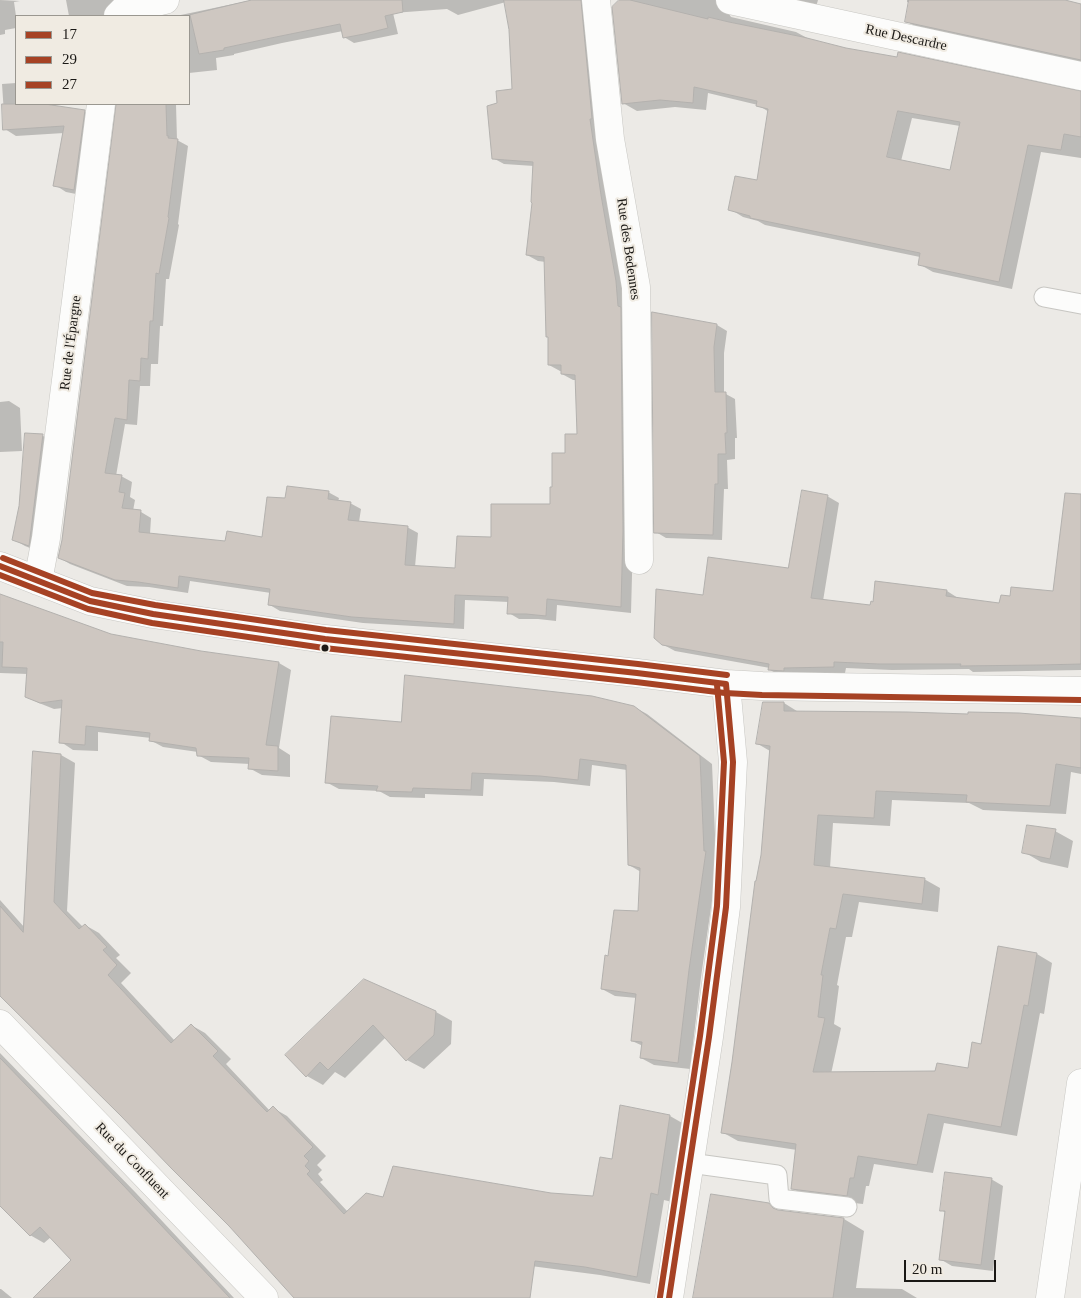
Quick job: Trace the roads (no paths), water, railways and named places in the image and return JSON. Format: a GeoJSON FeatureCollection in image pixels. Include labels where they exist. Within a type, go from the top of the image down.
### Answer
{"type":"FeatureCollection","features":[{"type":"Feature","properties":{"kind":"street"},"geometry":{"type":"LineString","coordinates":[[119,15],[124,10],[165,0]]}},
{"type":"Feature","properties":{"kind":"street","name":"Rue des Bedennes"},"geometry":{"type":"LineString","coordinates":[[596,0],[610,139],[636,287],[639,560]]}},
{"type":"Feature","properties":{"kind":"street","name":"Rue Descardre"},"geometry":{"type":"LineString","coordinates":[[730,0],[1081,76]]}},
{"type":"Feature","properties":{"kind":"street","name":"Rue de l'Épargne"},"geometry":{"type":"LineString","coordinates":[[38,581],[46,538],[101,105]]}},
{"type":"Feature","properties":{"kind":"street"},"geometry":{"type":"LineString","coordinates":[[0,566],[90,601],[153,614],[325,639],[726,684],[1081,691]]}},
{"type":"Feature","properties":{"kind":"street"},"geometry":{"type":"LineString","coordinates":[[668,1298],[709,1037],[726,907],[733,762],[726,684]]}},
{"type":"Feature","properties":{"kind":"street","name":"Rue du Confluent"},"geometry":{"type":"LineString","coordinates":[[0,1024],[264,1298]]}},
{"type":"Feature","properties":{"kind":"street"},"geometry":{"type":"LineString","coordinates":[[1050,1298],[1081,1083]]}},
{"type":"Feature","properties":{"kind":"lane"},"geometry":{"type":"LineString","coordinates":[[1044,298],[1081,304]]}},
{"type":"Feature","properties":{"kind":"lane"},"geometry":{"type":"LineString","coordinates":[[690,1163],[777,1175],[780,1199],[847,1207]]}}]}
